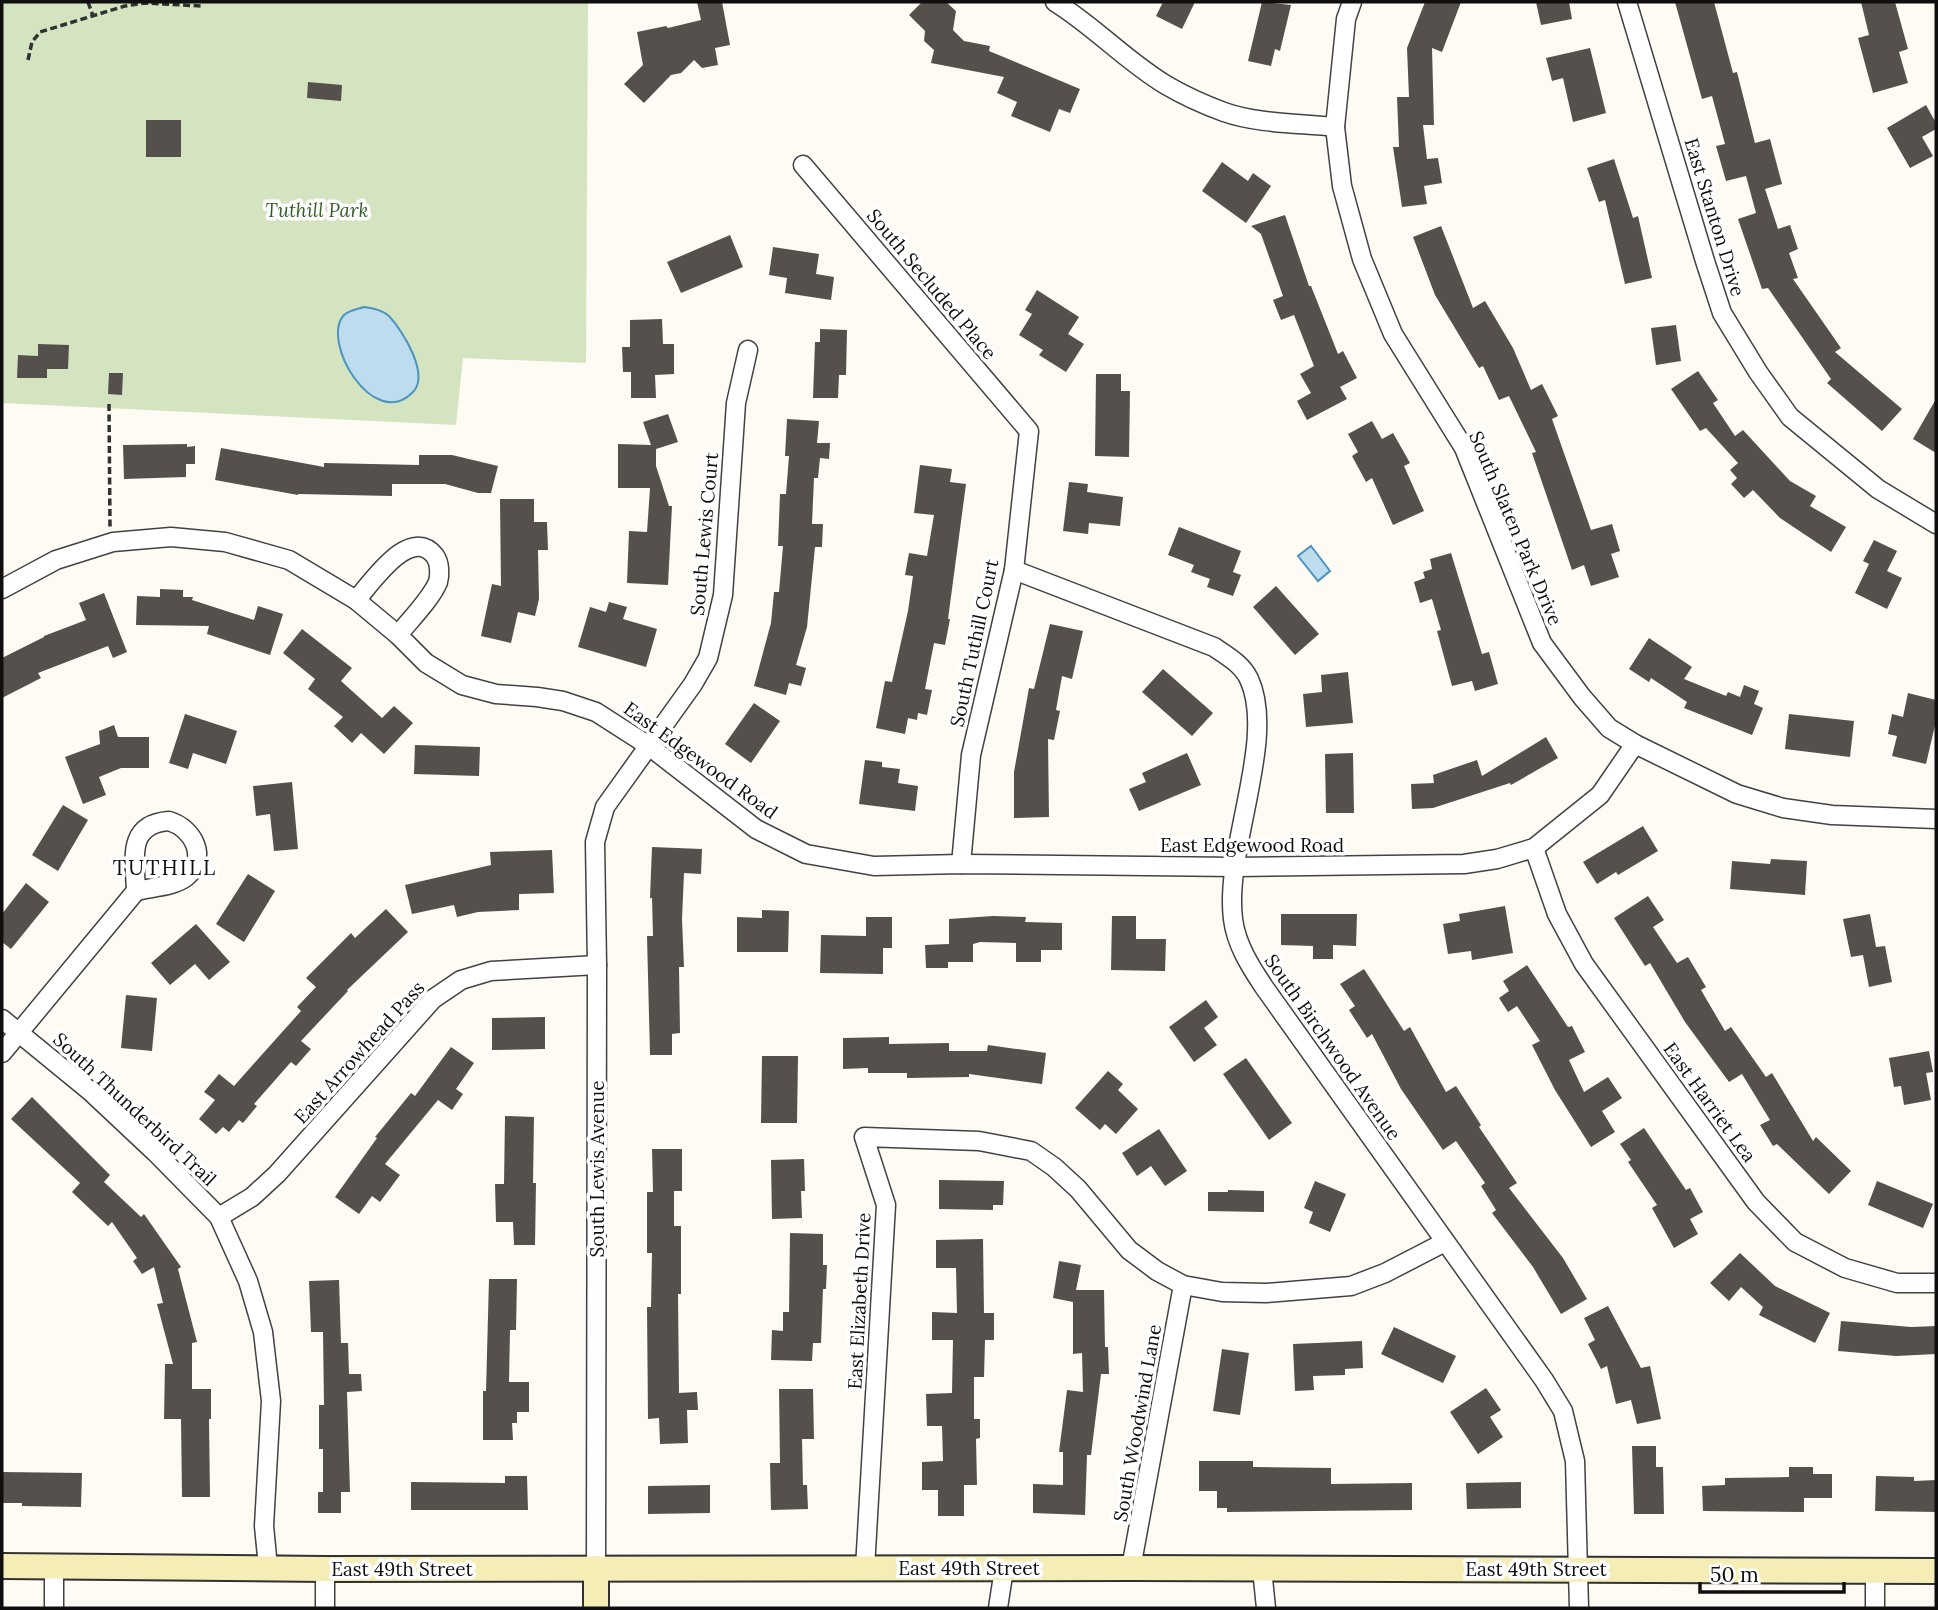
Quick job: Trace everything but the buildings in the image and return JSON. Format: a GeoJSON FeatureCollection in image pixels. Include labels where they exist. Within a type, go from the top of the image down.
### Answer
{"type":"FeatureCollection","features":[{"type":"Feature","properties":{"kind":"street"},"geometry":{"type":"LineString","coordinates":[[1055,2],[1081,18],[1109,43],[1166,85],[1225,112],[1335,127]]}},
{"type":"Feature","properties":{"kind":"street","name":"South Slaten Park Drive"},"geometry":{"type":"LineString","coordinates":[[1352,2],[1346,19],[1335,127],[1342,186],[1362,259],[1393,334],[1464,448],[1542,643],[1609,728],[1635,744],[1737,794],[1783,808],[1832,815],[1936,819]]}},
{"type":"Feature","properties":{"kind":"street","name":"East Stanton Drive"},"geometry":{"type":"LineString","coordinates":[[1627,2],[1704,261],[1723,313],[1758,372],[1790,417],[1878,489],[1936,524]]}},
{"type":"Feature","properties":{"kind":"street","name":"South Secluded Place"},"geometry":{"type":"LineString","coordinates":[[803,165],[1029,431]]}},
{"type":"Feature","properties":{"kind":"street","name":"South Lewis Court"},"geometry":{"type":"LineString","coordinates":[[649,746],[708,658],[717,626],[723,595],[736,403],[748,351]]}},
{"type":"Feature","properties":{"kind":"street","name":"South Tuthill Court"},"geometry":{"type":"LineString","coordinates":[[961,864],[971,755],[1014,570],[1029,431]]}},
{"type":"Feature","properties":{"kind":"street","name":"East Edgewood Road"},"geometry":{"type":"LineString","coordinates":[[2,589],[56,560],[110,543],[171,537],[225,542],[289,560],[356,600],[426,663],[462,685],[496,694],[563,701],[596,712],[649,746],[756,829],[806,854],[874,866],[1438,866],[1497,859],[1534,848],[1600,796],[1635,744]]}},
{"type":"Feature","properties":{"kind":"street"},"geometry":{"type":"LineString","coordinates":[[356,600],[395,556],[404,550],[416,547],[435,556],[439,569],[436,586],[398,635]]}},
{"type":"Feature","properties":{"kind":"street","name":"South Birchwood Avenue"},"geometry":{"type":"LineString","coordinates":[[1014,570],[1214,647],[1235,660],[1249,679],[1257,711],[1256,745],[1235,866],[1233,919],[1238,939],[1248,963],[1563,1411],[1575,1461],[1579,1608]]}},
{"type":"Feature","properties":{"kind":"street","name":"South Lewis Avenue"},"geometry":{"type":"LineString","coordinates":[[596,1608],[595,842],[597,827],[605,807],[649,746]]}},
{"type":"Feature","properties":{"kind":"street","name":"East Harriet Lea"},"geometry":{"type":"LineString","coordinates":[[1534,848],[1557,915],[1584,964],[1756,1202],[1795,1242],[1845,1268],[1897,1283],[1936,1283]]}},
{"type":"Feature","properties":{"kind":"street"},"geometry":{"type":"LineString","coordinates":[[2,1053],[136,891]]}},
{"type":"Feature","properties":{"kind":"street","name":"East Arrowhead Pass"},"geometry":{"type":"LineString","coordinates":[[219,1217],[252,1197],[277,1174],[433,999],[449,986],[491,971],[597,965]]}},
{"type":"Feature","properties":{"kind":"street","name":"South Thunderbird Trail"},"geometry":{"type":"LineString","coordinates":[[2,1019],[109,1108],[219,1217],[248,1281],[263,1332],[271,1401],[264,1527],[268,1567]]}},
{"type":"Feature","properties":{"kind":"street","name":"East Elizabeth Drive"},"geometry":{"type":"LineString","coordinates":[[865,1568],[886,1205],[864,1138],[979,1141],[1031,1151],[1055,1167],[1078,1189],[1129,1250],[1184,1285],[1222,1292],[1266,1293],[1351,1286],[1385,1273],[1445,1242]]}},
{"type":"Feature","properties":{"kind":"street","name":"South Woodwind Lane"},"geometry":{"type":"LineString","coordinates":[[1131,1568],[1184,1285]]}},
{"type":"Feature","properties":{"kind":"street","name":"East 49th Street"},"geometry":{"type":"LineString","coordinates":[[2,1566],[325,1569],[1936,1571]]}},
{"type":"Feature","properties":{"kind":"street"},"geometry":{"type":"LineString","coordinates":[[54,1566],[54,1608]]}},
{"type":"Feature","properties":{"kind":"street"},"geometry":{"type":"LineString","coordinates":[[325,1569],[325,1608]]}},
{"type":"Feature","properties":{"kind":"street"},"geometry":{"type":"LineString","coordinates":[[998,1608],[1004,1569]]}},
{"type":"Feature","properties":{"kind":"street"},"geometry":{"type":"LineString","coordinates":[[1262,1569],[1266,1608]]}},
{"type":"Feature","properties":{"kind":"street"},"geometry":{"type":"LineString","coordinates":[[1875,1571],[1875,1608]]}},
{"type":"Feature","properties":{"kind":"path"},"geometry":{"type":"LineString","coordinates":[[88,2],[93,16]]}},
{"type":"Feature","properties":{"kind":"path"},"geometry":{"type":"LineString","coordinates":[[28,60],[32,42],[40,32],[125,6],[145,3],[201,6]]}},
{"type":"Feature","properties":{"kind":"path"},"geometry":{"type":"LineString","coordinates":[[109,404],[110,543]]}},
{"type":"Feature","properties":{"kind":"green space","name":"Tuthill Park"},"geometry":{"type":"Polygon","coordinates":[[[2,2],[588,2],[586,363],[463,358],[456,425],[2,403],[2,2]]]}},
{"type":"Feature","properties":{"kind":"water"},"geometry":{"type":"Polygon","coordinates":[[[364,307],[389,316],[407,342],[417,365],[417,385],[412,393],[397,402],[382,400],[367,392],[354,378],[339,344],[338,327],[344,315],[364,307]]]}},
{"type":"Feature","properties":{"kind":"water"},"geometry":{"type":"Polygon","coordinates":[[[1311,546],[1330,571],[1318,581],[1298,556],[1311,546]]]}},
{"type":"Feature","properties":{"kind":"district","name":"TUTHILL"},"geometry":{"type":"Point","coordinates":[165,868]}}]}
